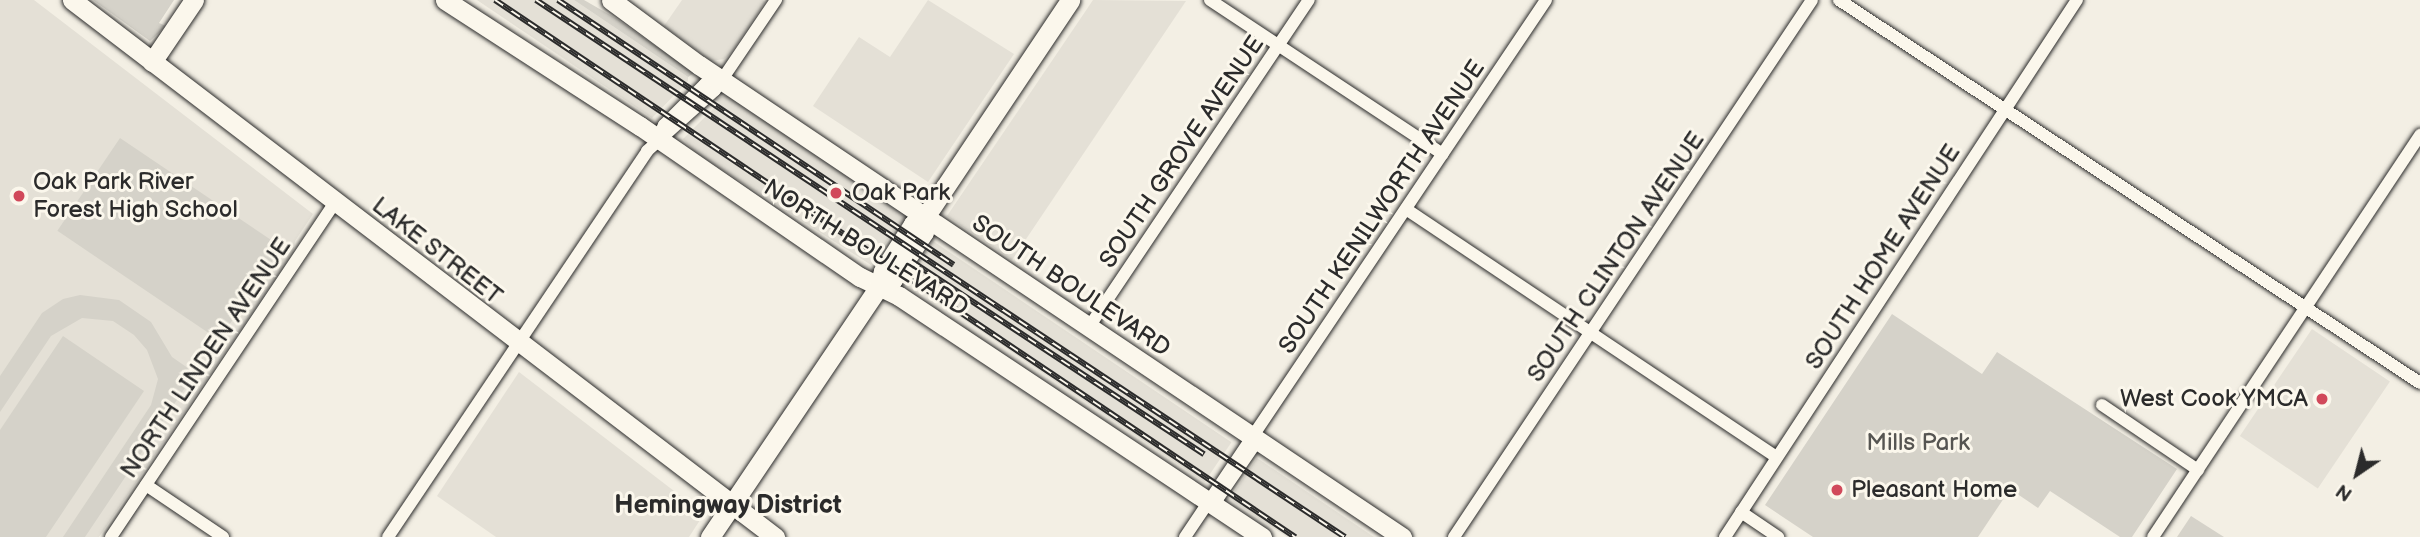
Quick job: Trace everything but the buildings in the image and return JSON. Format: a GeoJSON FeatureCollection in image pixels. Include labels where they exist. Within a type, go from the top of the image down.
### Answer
{"type":"FeatureCollection","features":[{"type":"Feature","properties":{"kind":"street","name":"LAKE STREET"},"geometry":{"type":"LineString","coordinates":[[72,0],[518,344],[775,537]]}},
{"type":"Feature","properties":{"kind":"street"},"geometry":{"type":"LineString","coordinates":[[152,62],[194,0]]}},
{"type":"Feature","properties":{"kind":"street","name":"NORTH BOULEVARD"},"geometry":{"type":"LineString","coordinates":[[445,0],[1262,537]]}},
{"type":"Feature","properties":{"kind":"street","name":"SOUTH BOULEVARD"},"geometry":{"type":"LineString","coordinates":[[611,0],[720,79],[1402,537]]}},
{"type":"Feature","properties":{"kind":"street"},"geometry":{"type":"LineString","coordinates":[[388,537],[664,125],[705,84],[720,79],[776,0]]}},
{"type":"Feature","properties":{"kind":"street"},"geometry":{"type":"LineString","coordinates":[[710,537],[879,286],[883,271],[913,224],[925,218],[1070,0]]}},
{"type":"Feature","properties":{"kind":"street"},"geometry":{"type":"LineString","coordinates":[[1210,0],[1443,154]]}},
{"type":"Feature","properties":{"kind":"street","name":"SOUTH GROVE AVENUE"},"geometry":{"type":"LineString","coordinates":[[1089,327],[1309,0]]}},
{"type":"Feature","properties":{"kind":"street","name":"SOUTH KENILWORTH AVENUE"},"geometry":{"type":"LineString","coordinates":[[1185,537],[1245,442],[1253,437],[1546,0]]}},
{"type":"Feature","properties":{"kind":"street","name":"SOUTH CLINTON AVENUE"},"geometry":{"type":"LineString","coordinates":[[1454,537],[1812,0]]}},
{"type":"Feature","properties":{"kind":"street"},"geometry":{"type":"LineString","coordinates":[[1839,0],[2420,383]]}},
{"type":"Feature","properties":{"kind":"street","name":"SOUTH HOME AVENUE"},"geometry":{"type":"LineString","coordinates":[[1725,537],[2077,0]]}},
{"type":"Feature","properties":{"kind":"street"},"geometry":{"type":"LineString","coordinates":[[2152,537],[2420,135]]}},
{"type":"Feature","properties":{"kind":"street","name":"NORTH LINDEN AVENUE"},"geometry":{"type":"LineString","coordinates":[[111,537],[335,203]]}},
{"type":"Feature","properties":{"kind":"street"},"geometry":{"type":"LineString","coordinates":[[1406,209],[1777,457]]}},
{"type":"Feature","properties":{"kind":"street"},"geometry":{"type":"LineString","coordinates":[[2102,405],[2198,470]]}},
{"type":"Feature","properties":{"kind":"street"},"geometry":{"type":"LineString","coordinates":[[146,485],[223,537]]}},
{"type":"Feature","properties":{"kind":"street"},"geometry":{"type":"LineString","coordinates":[[1741,512],[1778,537]]}},
{"type":"Feature","properties":{"kind":"shaded area"},"geometry":{"type":"Polygon","coordinates":[[[0,0],[34,0],[313,214],[295,241],[293,253],[99,537],[0,537],[0,0]]]}},
{"type":"Feature","properties":{"kind":"shaded area"},"geometry":{"type":"Polygon","coordinates":[[[477,0],[574,0],[688,77],[688,81],[652,118],[477,0]]]}},
{"type":"Feature","properties":{"kind":"shaded area"},"geometry":{"type":"Polygon","coordinates":[[[682,0],[765,2],[731,53],[724,59],[711,61],[664,26],[682,0]]]}},
{"type":"Feature","properties":{"kind":"shaded area"},"geometry":{"type":"Polygon","coordinates":[[[928,0],[1014,54],[928,182],[813,106],[859,37],[890,57],[928,0]]]}},
{"type":"Feature","properties":{"kind":"shaded area"},"geometry":{"type":"Polygon","coordinates":[[[1093,0],[1186,1],[1012,260],[947,216],[1093,0]]]}},
{"type":"Feature","properties":{"kind":"shaded area"},"geometry":{"type":"Polygon","coordinates":[[[728,95],[907,216],[905,226],[899,223],[871,265],[696,153],[683,139],[719,103],[715,99],[728,95]]]}},
{"type":"Feature","properties":{"kind":"shaded area"},"geometry":{"type":"Polygon","coordinates":[[[933,241],[1231,442],[1205,482],[906,281],[933,241]]]}},
{"type":"Feature","properties":{"kind":"shaded area"},"geometry":{"type":"Polygon","coordinates":[[[2312,329],[2390,382],[2318,489],[2240,436],[2312,329]]]}},
{"type":"Feature","properties":{"kind":"shaded area"},"geometry":{"type":"Polygon","coordinates":[[[519,372],[704,514],[689,537],[496,537],[437,496],[519,372]]]}},
{"type":"Feature","properties":{"kind":"shaded area"},"geometry":{"type":"Polygon","coordinates":[[[1257,458],[1374,537],[1287,537],[1234,502],[1230,498],[1257,458]]]}},
{"type":"Feature","properties":{"kind":"green space"},"geometry":{"type":"Polygon","coordinates":[[[93,0],[174,0],[159,23],[166,26],[150,41],[93,0]]]}},
{"type":"Feature","properties":{"kind":"green space"},"geometry":{"type":"Polygon","coordinates":[[[574,0],[584,0],[617,19],[694,73],[688,77],[574,0]]]}},
{"type":"Feature","properties":{"kind":"green space"},"geometry":{"type":"Polygon","coordinates":[[[120,138],[282,247],[219,340],[57,231],[120,138]]]}},
{"type":"Feature","properties":{"kind":"green space"},"geometry":{"type":"Polygon","coordinates":[[[80,295],[119,300],[151,322],[172,357],[195,373],[85,537],[63,537],[151,405],[158,379],[147,350],[134,335],[113,321],[82,318],[51,336],[0,412],[0,376],[42,313],[63,299],[80,295]]]}},
{"type":"Feature","properties":{"kind":"green space","name":"Mills Park"},"geometry":{"type":"Polygon","coordinates":[[[1892,314],[1982,374],[1997,352],[2177,469],[2132,537],[2120,537],[2050,491],[2038,508],[2010,489],[1978,537],[1813,537],[1765,505],[1892,314]]]}},
{"type":"Feature","properties":{"kind":"green space"},"geometry":{"type":"Polygon","coordinates":[[[63,336],[144,391],[46,537],[0,537],[0,430],[63,336]]]}},
{"type":"Feature","properties":{"kind":"green space"},"geometry":{"type":"Polygon","coordinates":[[[2191,516],[2224,537],[2177,537],[2191,516]]]}},
{"type":"Feature","properties":{"kind":"railway"},"geometry":{"type":"LineString","coordinates":[[495,0],[1295,537]]}},
{"type":"Feature","properties":{"kind":"railway"},"geometry":{"type":"LineString","coordinates":[[536,0],[1345,537]]}},
{"type":"Feature","properties":{"kind":"railway"},"geometry":{"type":"LineString","coordinates":[[558,0],[954,265]]}},
{"type":"Feature","properties":{"kind":"railway"},"geometry":{"type":"LineString","coordinates":[[911,261],[1204,454]]}},
{"type":"Feature","properties":{"kind":"place","name":"Oak Park"},"geometry":{"type":"Point","coordinates":[836,193]}},
{"type":"Feature","properties":{"kind":"place","name":"Oak Park River Forest High School"},"geometry":{"type":"Point","coordinates":[19,196]}},
{"type":"Feature","properties":{"kind":"place","name":"West Cook YMCA"},"geometry":{"type":"Point","coordinates":[2322,399]}},
{"type":"Feature","properties":{"kind":"place","name":"Pleasant Home"},"geometry":{"type":"Point","coordinates":[1837,490]}},
{"type":"Feature","properties":{"kind":"district","name":"Hemingway District"},"geometry":{"type":"Point","coordinates":[728,506]}}]}
